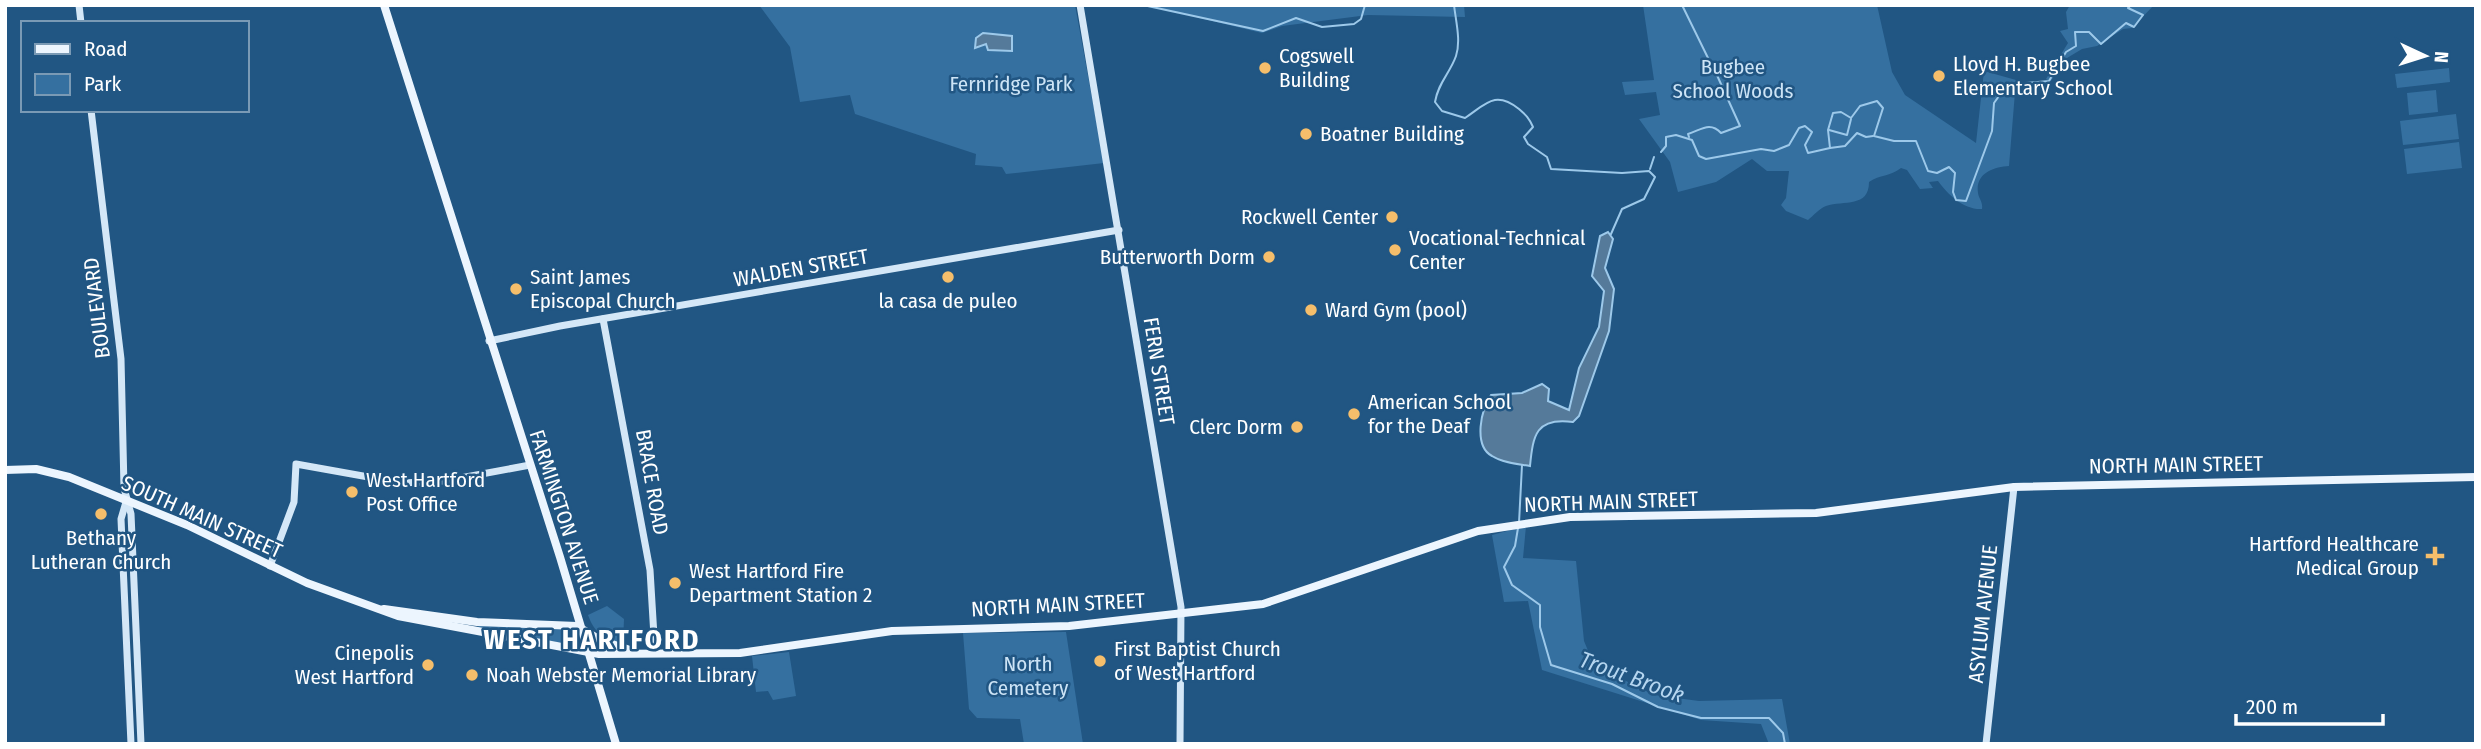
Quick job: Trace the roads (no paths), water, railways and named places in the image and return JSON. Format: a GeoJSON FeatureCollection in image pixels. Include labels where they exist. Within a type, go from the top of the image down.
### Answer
{"type":"FeatureCollection","features":[{"type":"Feature","properties":{"kind":"main road","name":"FARMINGTON AVENUE"},"geometry":{"type":"LineString","coordinates":[[382,5],[484,338],[489,341],[582,627],[615,744]]}},
{"type":"Feature","properties":{"kind":"main road","name":"SOUTH MAIN STREET"},"geometry":{"type":"LineString","coordinates":[[5,470],[31,468],[55,472],[187,525],[270,566],[398,616],[590,653]]}},
{"type":"Feature","properties":{"kind":"main road","name":"NORTH MAIN STREET"},"geometry":{"type":"LineString","coordinates":[[590,653],[735,653],[892,631],[1069,626],[1182,615],[1278,601],[1439,543],[1531,521],[1594,516],[1816,513],[2014,487],[2476,477]]}},
{"type":"Feature","properties":{"kind":"main road","name":"SOUTH MAIN STREET"},"geometry":{"type":"LineString","coordinates":[[382,610],[397,609],[464,621],[582,627]]}},
{"type":"Feature","properties":{"kind":"main road","name":"NORTH MAIN STREET"},"geometry":{"type":"LineString","coordinates":[[582,627],[600,640],[636,652]]}},
{"type":"Feature","properties":{"kind":"street","name":"FERN STREET"},"geometry":{"type":"LineString","coordinates":[[1080,5],[1182,615],[1180,744]]}},
{"type":"Feature","properties":{"kind":"street","name":"BOULEVARD"},"geometry":{"type":"LineString","coordinates":[[91,112],[121,359],[127,502],[131,514],[135,584],[141,741]]}},
{"type":"Feature","properties":{"kind":"street","name":"WALDEN STREET"},"geometry":{"type":"LineString","coordinates":[[489,341],[1119,230]]}},
{"type":"Feature","properties":{"kind":"street","name":"BRACE ROAD"},"geometry":{"type":"LineString","coordinates":[[604,319],[650,570],[655,653]]}},
{"type":"Feature","properties":{"kind":"street"},"geometry":{"type":"LineString","coordinates":[[270,566],[294,502],[296,464],[402,483],[444,481],[530,465]]}},
{"type":"Feature","properties":{"kind":"street","name":"ASYLUM AVENUE"},"geometry":{"type":"LineString","coordinates":[[1986,744],[2014,487]]}},
{"type":"Feature","properties":{"kind":"street","name":"BOULEVARD"},"geometry":{"type":"LineString","coordinates":[[127,502],[121,519],[131,742]]}},
{"type":"Feature","properties":{"kind":"street"},"geometry":{"type":"LineString","coordinates":[[124,585],[135,584]]}},
{"type":"Feature","properties":{"kind":"street"},"geometry":{"type":"LineString","coordinates":[[128,662],[138,662]]}},
{"type":"Feature","properties":{"kind":"street"},"geometry":{"type":"LineString","coordinates":[[131,742],[141,741]]}},
{"type":"Feature","properties":{"kind":"waterway","name":"Trout Brook"},"geometry":{"type":"LineString","coordinates":[[1143,5],[1263,31],[1296,18],[1322,27],[1354,24],[1361,19],[1365,5]]}},
{"type":"Feature","properties":{"kind":"waterway","name":"Trout Brook"},"geometry":{"type":"LineString","coordinates":[[1454,5],[1458,31],[1457,50],[1435,102],[1442,111],[1465,118],[1491,101],[1503,100],[1511,103],[1530,121],[1533,127],[1524,137],[1528,144],[1547,157],[1551,169],[1622,173],[1649,171],[1655,177],[1644,199],[1622,209],[1611,234]]}},
{"type":"Feature","properties":{"kind":"waterway"},"geometry":{"type":"LineString","coordinates":[[1682,5],[1709,60]]}},
{"type":"Feature","properties":{"kind":"waterway"},"geometry":{"type":"LineString","coordinates":[[2026,83],[2049,81],[2066,52],[2076,46],[2075,32],[2089,32],[2101,44],[2126,23],[2134,27],[2143,15],[2128,8],[2131,5]]}},
{"type":"Feature","properties":{"kind":"waterway"},"geometry":{"type":"LineString","coordinates":[[1689,137],[1688,134],[1709,127],[1721,133],[1740,126],[1711,62]]}},
{"type":"Feature","properties":{"kind":"waterway"},"geometry":{"type":"LineString","coordinates":[[1661,152],[1666,146],[1666,137],[1676,135],[1692,140],[1699,156],[1706,159],[1761,149],[1774,151],[1789,145],[1799,128],[1805,126],[1812,132],[1805,145],[1808,153],[1830,148],[1828,130],[1833,113],[1841,112],[1851,118],[1860,106],[1877,101],[1883,108],[1874,136],[1894,141],[1916,141],[1928,171],[1937,173],[1949,167],[1955,173],[1953,192],[1956,200],[1966,201],[1992,131],[1994,103],[1999,96],[2010,91]]}},
{"type":"Feature","properties":{"kind":"waterway"},"geometry":{"type":"LineString","coordinates":[[1829,130],[1847,135],[1851,119]]}},
{"type":"Feature","properties":{"kind":"waterway"},"geometry":{"type":"LineString","coordinates":[[1830,148],[1845,146],[1857,133],[1866,137],[1873,136]]}},
{"type":"Feature","properties":{"kind":"waterway"},"geometry":{"type":"LineString","coordinates":[[1650,169],[1654,157]]}},
{"type":"Feature","properties":{"kind":"waterway","name":"Trout Brook"},"geometry":{"type":"LineString","coordinates":[[1519,523],[1522,465]]}},
{"type":"Feature","properties":{"kind":"waterway","name":"Trout Brook"},"geometry":{"type":"LineString","coordinates":[[1518,528],[1515,546],[1504,567],[1512,585],[1540,605],[1540,627],[1551,665],[1612,684],[1658,707],[1701,718],[1769,718],[1783,733],[1785,744]]}},
{"type":"Feature","properties":{"kind":"place","name":"Cogswell Building"},"geometry":{"type":"Point","coordinates":[1265,68]}},
{"type":"Feature","properties":{"kind":"place","name":"Lloyd H. Bugbee Elementary School"},"geometry":{"type":"Point","coordinates":[1939,76]}},
{"type":"Feature","properties":{"kind":"place","name":"Boatner Building"},"geometry":{"type":"Point","coordinates":[1306,134]}},
{"type":"Feature","properties":{"kind":"place","name":"Rockwell Center"},"geometry":{"type":"Point","coordinates":[1392,217]}},
{"type":"Feature","properties":{"kind":"place","name":"Vocational-Technical Center"},"geometry":{"type":"Point","coordinates":[1395,250]}},
{"type":"Feature","properties":{"kind":"place","name":"Butterworth Dorm"},"geometry":{"type":"Point","coordinates":[1269,257]}},
{"type":"Feature","properties":{"kind":"place","name":"la casa de puleo"},"geometry":{"type":"Point","coordinates":[948,277]}},
{"type":"Feature","properties":{"kind":"place","name":"Saint James Episcopal Church"},"geometry":{"type":"Point","coordinates":[516,289]}},
{"type":"Feature","properties":{"kind":"place","name":"Ward Gym (pool)"},"geometry":{"type":"Point","coordinates":[1311,310]}},
{"type":"Feature","properties":{"kind":"place","name":"American School for the Deaf"},"geometry":{"type":"Point","coordinates":[1354,414]}},
{"type":"Feature","properties":{"kind":"place","name":"Clerc Dorm"},"geometry":{"type":"Point","coordinates":[1297,427]}},
{"type":"Feature","properties":{"kind":"place","name":"West Hartford Post Office"},"geometry":{"type":"Point","coordinates":[352,492]}},
{"type":"Feature","properties":{"kind":"place","name":"Bethany Lutheran Church"},"geometry":{"type":"Point","coordinates":[101,514]}},
{"type":"Feature","properties":{"kind":"place","name":"Hartford Healthcare Medical Group"},"geometry":{"type":"Point","coordinates":[2435,556]}},
{"type":"Feature","properties":{"kind":"place","name":"West Hartford Fire Department Station 2"},"geometry":{"type":"Point","coordinates":[675,583]}},
{"type":"Feature","properties":{"kind":"place","name":"First Baptist Church of West Hartford"},"geometry":{"type":"Point","coordinates":[1100,661]}},
{"type":"Feature","properties":{"kind":"place","name":"Cinepolis West Hartford"},"geometry":{"type":"Point","coordinates":[428,665]}},
{"type":"Feature","properties":{"kind":"place","name":"Noah Webster Memorial Library"},"geometry":{"type":"Point","coordinates":[472,675]}},
{"type":"Feature","properties":{"kind":"district","name":"WEST HARTFORD"},"geometry":{"type":"Point","coordinates":[592,639]}},
{"type":"Feature","properties":{"kind":"park label","name":"Bugbee School Woods"},"geometry":{"type":"Point","coordinates":[1733,79]}},
{"type":"Feature","properties":{"kind":"park label","name":"Fernridge Park"},"geometry":{"type":"Point","coordinates":[1011,84]}},
{"type":"Feature","properties":{"kind":"park label","name":"North Cemetery"},"geometry":{"type":"Point","coordinates":[1028,676]}}]}
